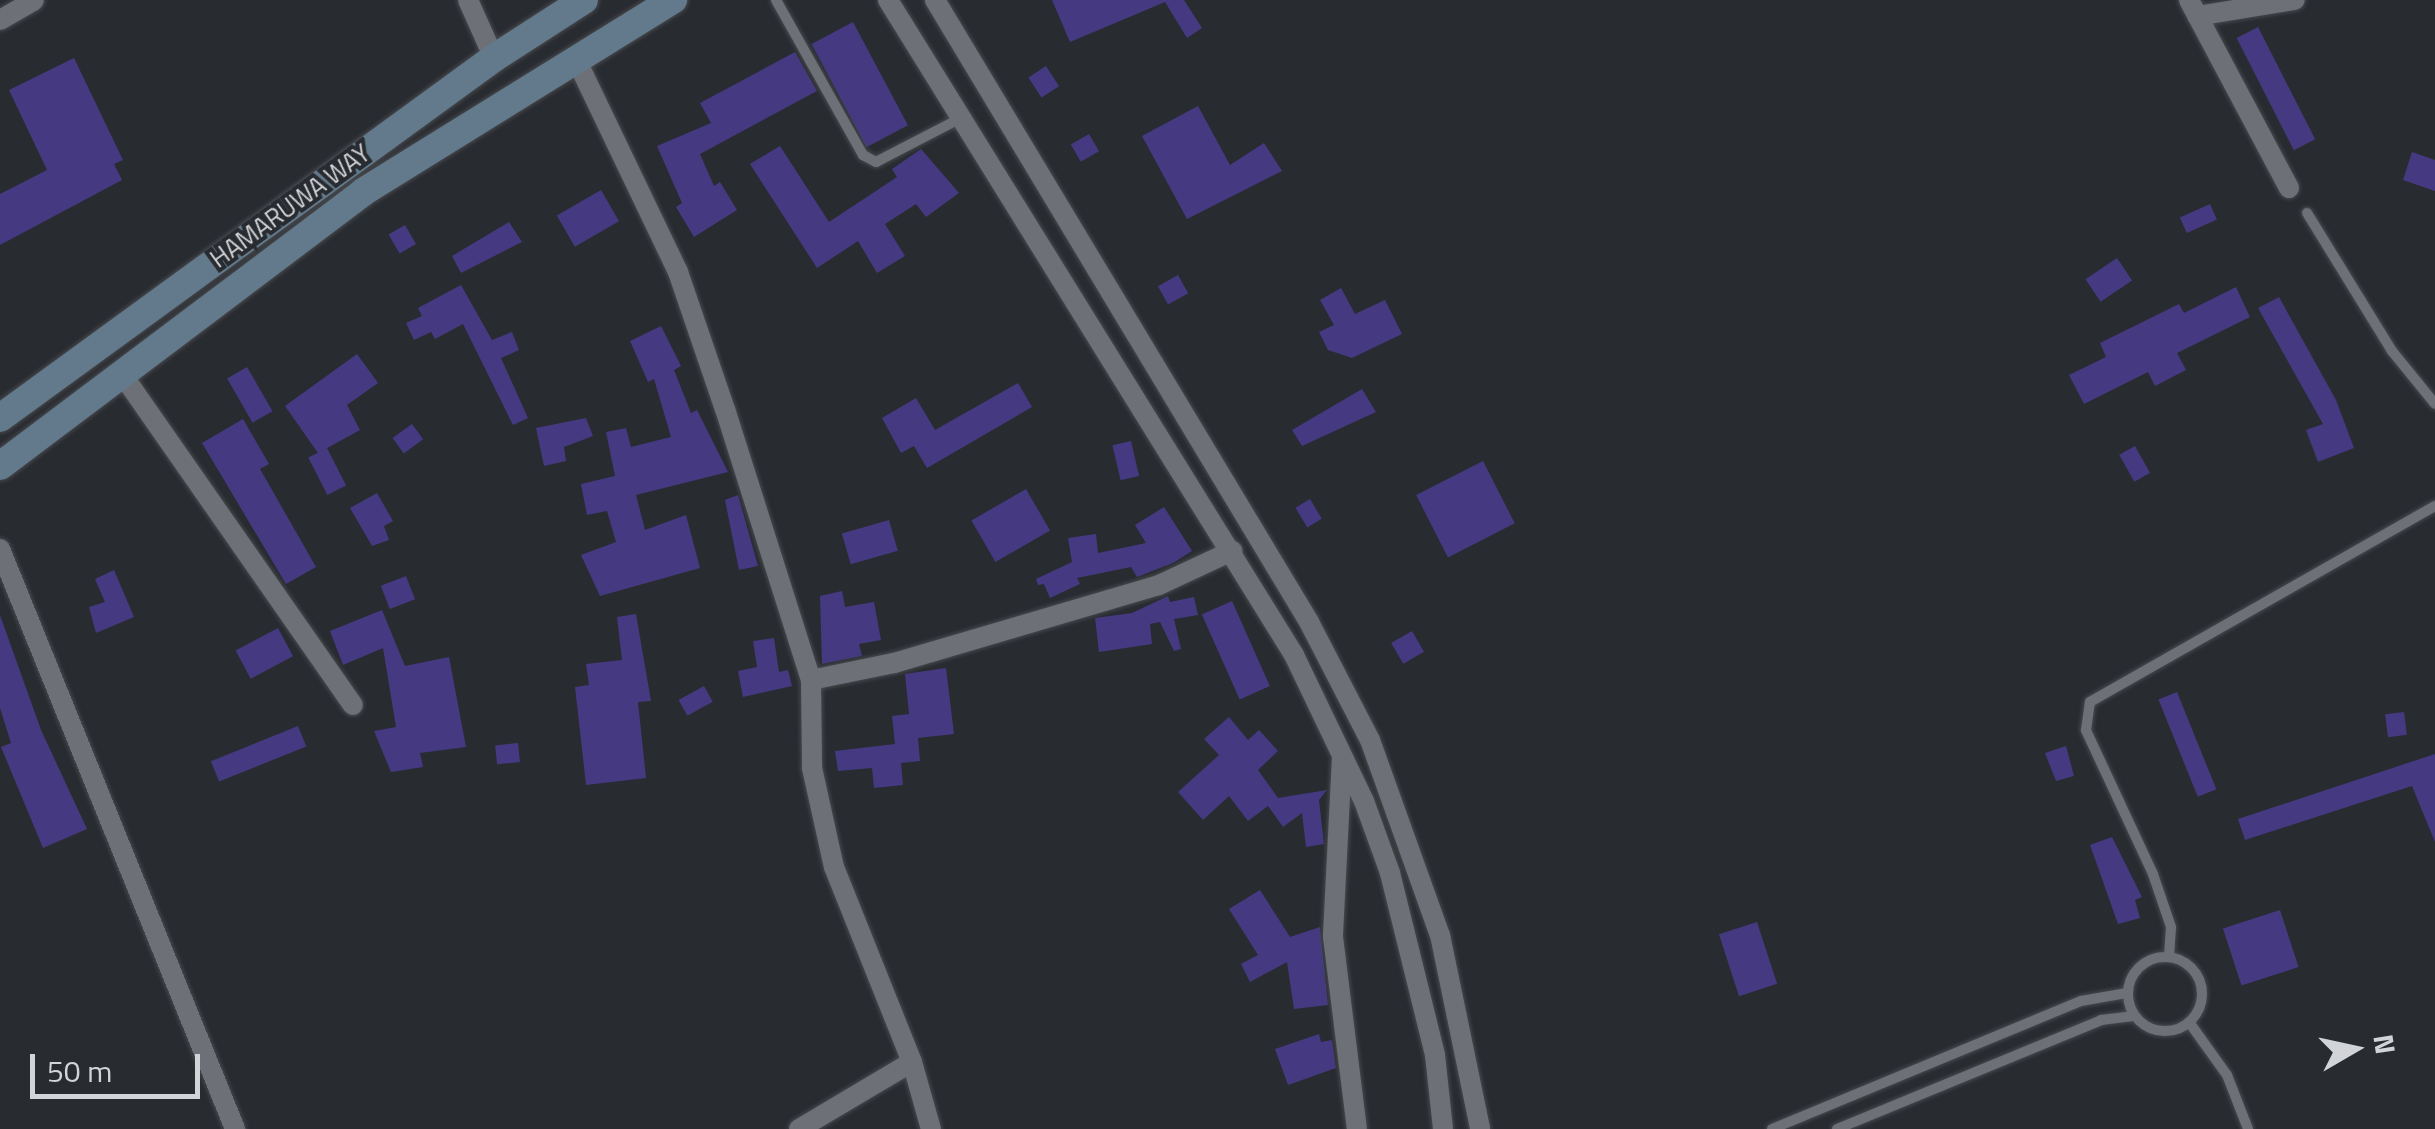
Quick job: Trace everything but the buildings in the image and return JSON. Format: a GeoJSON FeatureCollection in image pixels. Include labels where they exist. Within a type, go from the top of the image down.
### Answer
{"type":"FeatureCollection","features":[{"type":"Feature","properties":{"kind":"main road","name":"HAMARUWA WAY"},"geometry":{"type":"LineString","coordinates":[[0,418],[494,58],[584,0]]}},
{"type":"Feature","properties":{"kind":"main road"},"geometry":{"type":"LineString","coordinates":[[0,466],[124,377],[363,192],[673,0]]}},
{"type":"Feature","properties":{"kind":"street"},"geometry":{"type":"LineString","coordinates":[[0,20],[34,0]]}},
{"type":"Feature","properties":{"kind":"street"},"geometry":{"type":"LineString","coordinates":[[468,0],[494,58]]}},
{"type":"Feature","properties":{"kind":"street"},"geometry":{"type":"LineString","coordinates":[[888,0],[1232,551],[1342,755],[1370,818],[1410,943],[1443,1129]]}},
{"type":"Feature","properties":{"kind":"street"},"geometry":{"type":"LineString","coordinates":[[936,0],[1309,622],[1370,740],[1440,935],[1480,1129]]}},
{"type":"Feature","properties":{"kind":"street"},"geometry":{"type":"LineString","coordinates":[[2289,188],[2193,8],[2295,0]]}},
{"type":"Feature","properties":{"kind":"street"},"geometry":{"type":"LineString","coordinates":[[576,59],[678,272],[811,680],[812,768],[834,867],[912,1062],[930,1129]]}},
{"type":"Feature","properties":{"kind":"street"},"geometry":{"type":"LineString","coordinates":[[124,377],[353,706]]}},
{"type":"Feature","properties":{"kind":"street"},"geometry":{"type":"LineString","coordinates":[[0,549],[234,1129]]}},
{"type":"Feature","properties":{"kind":"street"},"geometry":{"type":"LineString","coordinates":[[811,680],[894,664],[1159,585],[1232,551]]}},
{"type":"Feature","properties":{"kind":"street"},"geometry":{"type":"LineString","coordinates":[[1342,755],[1333,938],[1357,1129]]}},
{"type":"Feature","properties":{"kind":"street"},"geometry":{"type":"LineString","coordinates":[[799,1129],[912,1062]]}},
{"type":"Feature","properties":{"kind":"lane"},"geometry":{"type":"LineString","coordinates":[[776,0],[863,155],[876,162],[961,118]]}},
{"type":"Feature","properties":{"kind":"lane"},"geometry":{"type":"LineString","coordinates":[[2307,213],[2392,351],[2435,404]]}},
{"type":"Feature","properties":{"kind":"lane"},"geometry":{"type":"LineString","coordinates":[[2169,956],[2171,927],[2154,874],[2086,730],[2090,702],[2435,506]]}},
{"type":"Feature","properties":{"kind":"lane"},"geometry":{"type":"LineString","coordinates":[[1772,1129],[2081,1002],[2127,992],[2145,962],[2169,956],[2191,967],[2202,988],[2190,1022],[2167,1031],[2135,1016],[2101,1020],[1837,1129]]}},
{"type":"Feature","properties":{"kind":"lane"},"geometry":{"type":"LineString","coordinates":[[2127,992],[2135,1016]]}},
{"type":"Feature","properties":{"kind":"lane"},"geometry":{"type":"LineString","coordinates":[[2190,1022],[2228,1075],[2248,1129]]}}]}
